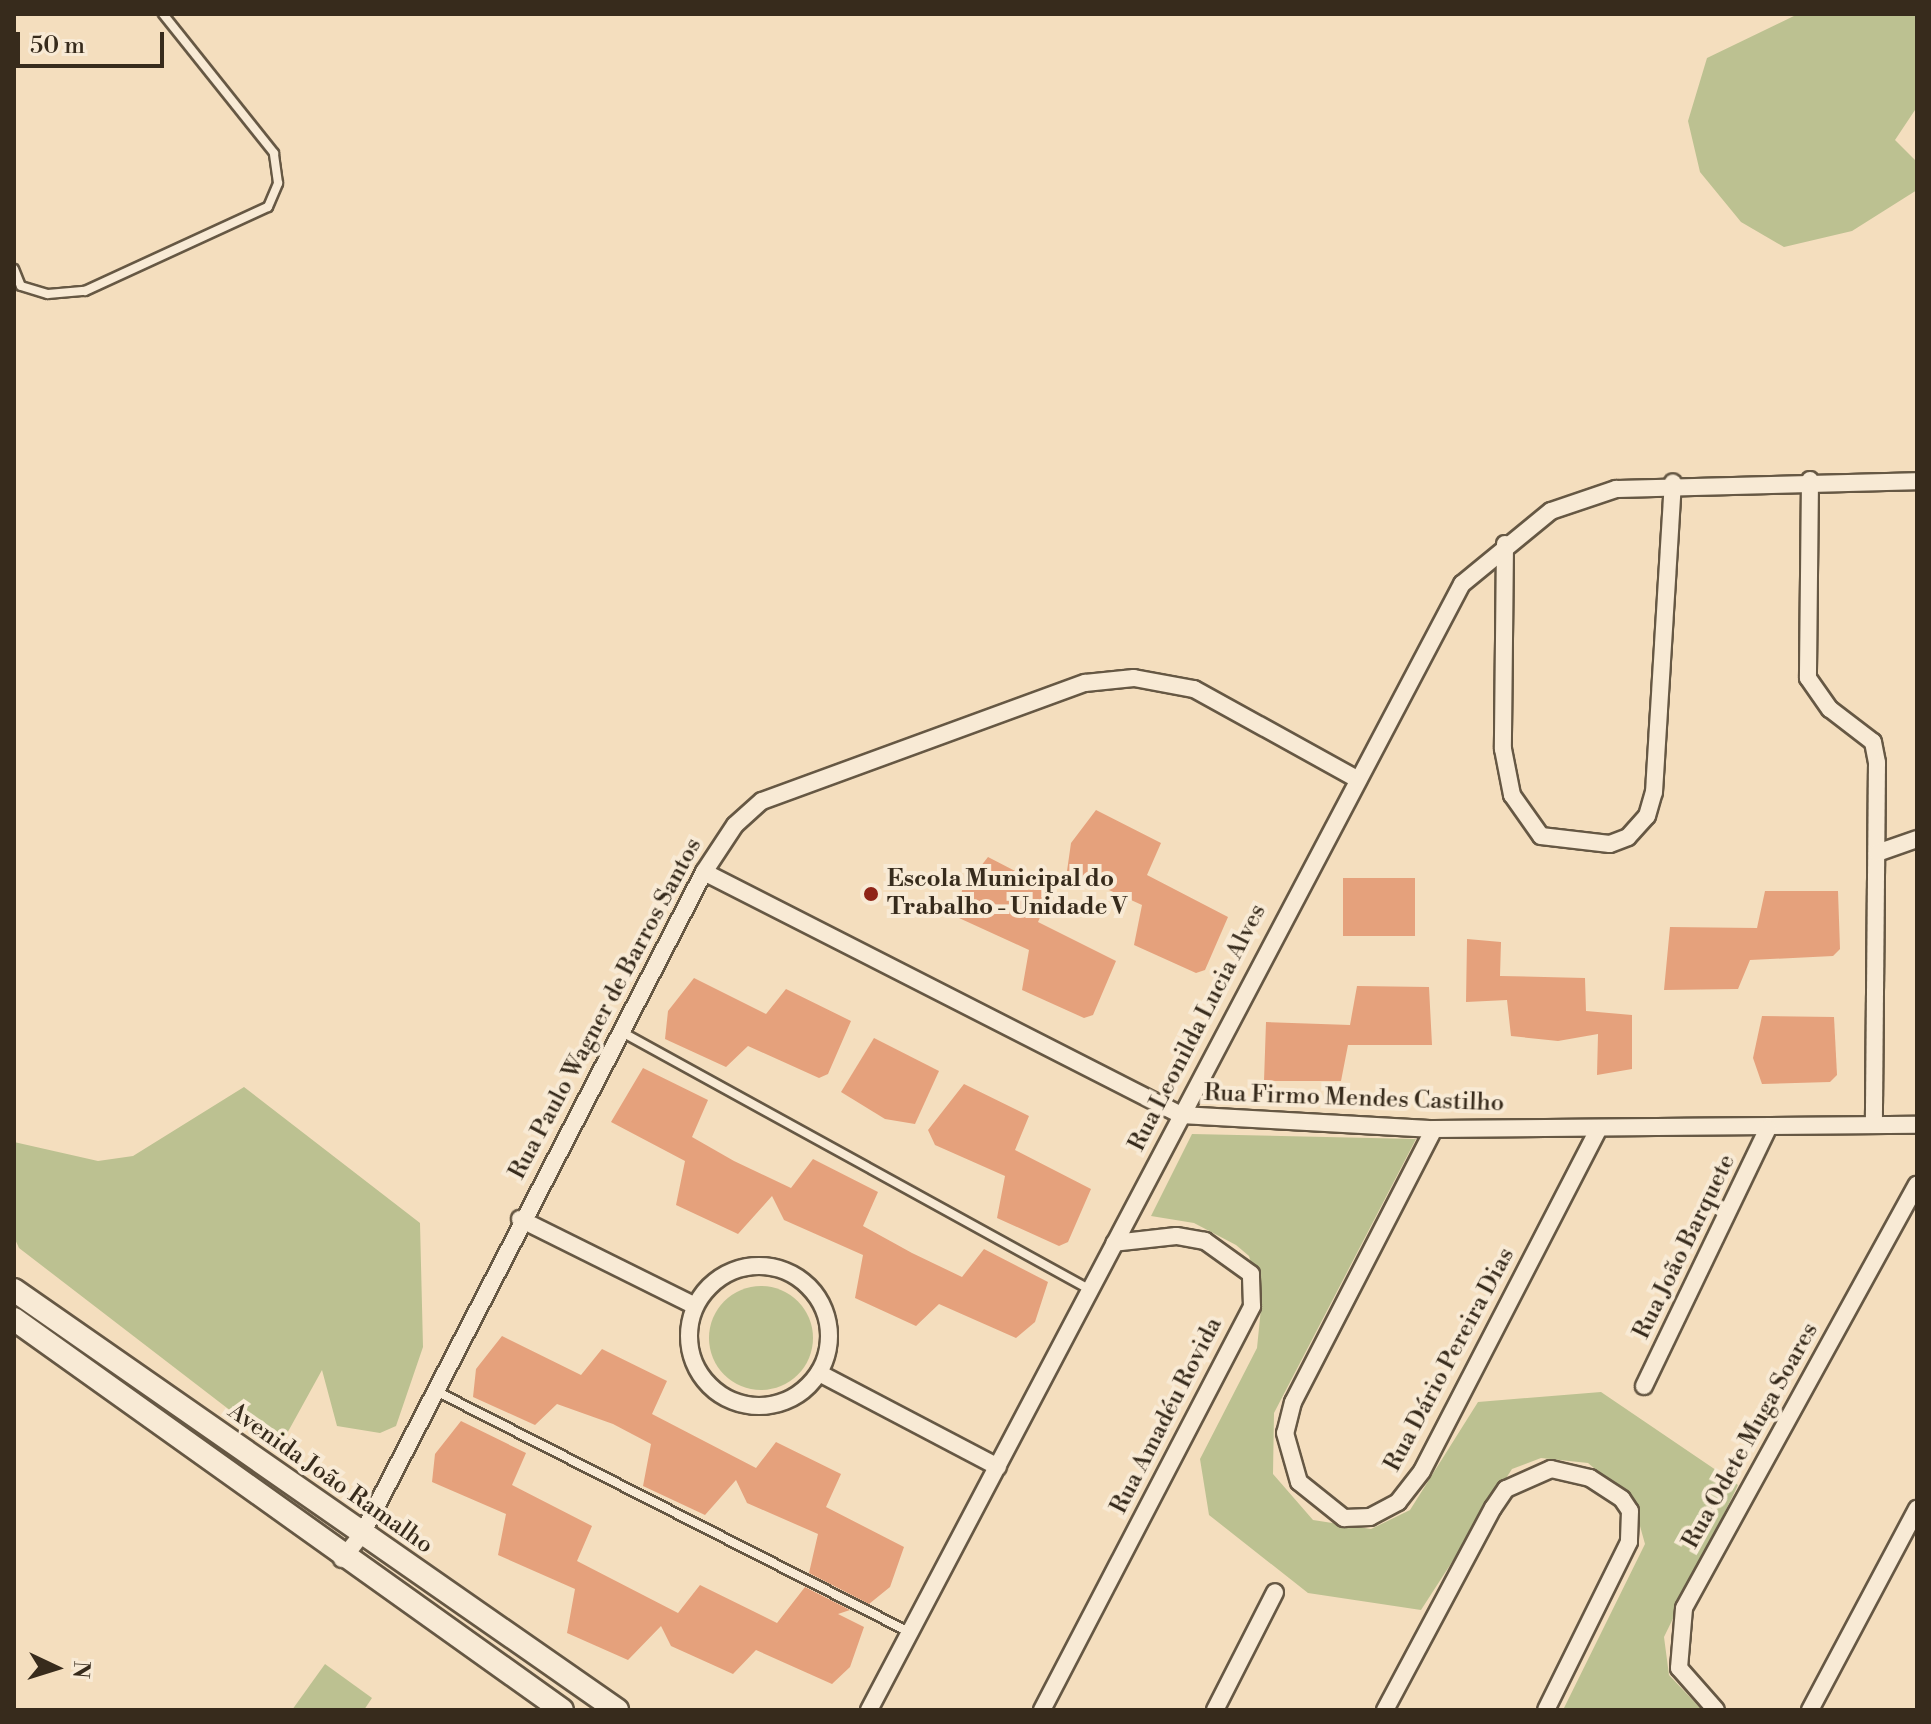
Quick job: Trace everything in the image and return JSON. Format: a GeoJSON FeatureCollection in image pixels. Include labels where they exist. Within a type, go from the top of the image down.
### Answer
{"type":"FeatureCollection","features":[{"type":"Feature","properties":{"kind":"street"},"geometry":{"type":"LineString","coordinates":[[1810,480],[1808,678],[1830,709],[1873,742],[1877,853],[1874,1125]]}},
{"type":"Feature","properties":{"kind":"street","name":"Rua Leonilda Lucia Alves"},"geometry":{"type":"LineString","coordinates":[[869,1710],[1355,778],[1462,584],[1505,544],[1551,511],[1616,489],[1673,483],[1917,481]]}},
{"type":"Feature","properties":{"kind":"street"},"geometry":{"type":"LineString","coordinates":[[1505,544],[1503,749],[1512,795],[1541,836],[1610,844],[1628,837],[1647,816],[1654,792],[1673,483]]}},
{"type":"Feature","properties":{"kind":"street","name":"Rua Paulo Wagner de Barros Santos"},"geometry":{"type":"LineString","coordinates":[[342,1559],[362,1534],[432,1388],[618,1029],[704,872],[735,825],[762,801],[1085,683],[1134,678],[1194,689],[1355,778]]}},
{"type":"Feature","properties":{"kind":"street"},"geometry":{"type":"LineString","coordinates":[[1877,853],[1917,839]]}},
{"type":"Feature","properties":{"kind":"street","name":"Rua Firmo Mendes Castilho"},"geometry":{"type":"LineString","coordinates":[[704,872],[1181,1115],[1434,1129],[1917,1125]]}},
{"type":"Feature","properties":{"kind":"street","name":"Rua João Barquete"},"geometry":{"type":"LineString","coordinates":[[1644,1386],[1768,1128]]}},
{"type":"Feature","properties":{"kind":"street","name":"Rua Dário Pereira Dias"},"geometry":{"type":"LineString","coordinates":[[1434,1129],[1293,1402],[1285,1433],[1299,1482],[1344,1518],[1370,1517],[1398,1502],[1422,1471],[1598,1130]]}},
{"type":"Feature","properties":{"kind":"street","name":"Rua Odete Muga Soares"},"geometry":{"type":"LineString","coordinates":[[1716,1710],[1679,1668],[1684,1608],[1917,1185]]}},
{"type":"Feature","properties":{"kind":"street"},"geometry":{"type":"LineString","coordinates":[[520,1219],[695,1306]]}},
{"type":"Feature","properties":{"kind":"street","name":"Rua Amadéu Rovida"},"geometry":{"type":"LineString","coordinates":[[1042,1710],[1252,1306],[1251,1274],[1205,1241],[1176,1236],[1114,1243]]}},
{"type":"Feature","properties":{"kind":"street"},"geometry":{"type":"LineString","coordinates":[[780,1269],[803,1281],[828,1323],[819,1373],[783,1403],[760,1407],[726,1398],[699,1375],[690,1353],[695,1306],[730,1271],[780,1269]]}},
{"type":"Feature","properties":{"kind":"street","name":"Avenida João Ramalho"},"geometry":{"type":"LineString","coordinates":[[14,1290],[617,1710]]}},
{"type":"Feature","properties":{"kind":"street"},"geometry":{"type":"LineString","coordinates":[[14,1319],[342,1559],[562,1710]]}},
{"type":"Feature","properties":{"kind":"street"},"geometry":{"type":"LineString","coordinates":[[819,1373],[998,1467]]}},
{"type":"Feature","properties":{"kind":"street"},"geometry":{"type":"LineString","coordinates":[[1385,1710],[1506,1489],[1551,1469],[1590,1478],[1622,1499],[1630,1511],[1629,1542],[1546,1710]]}},
{"type":"Feature","properties":{"kind":"street"},"geometry":{"type":"LineString","coordinates":[[1810,1710],[1917,1509]]}},
{"type":"Feature","properties":{"kind":"street"},"geometry":{"type":"LineString","coordinates":[[1215,1710],[1275,1592]]}},
{"type":"Feature","properties":{"kind":"lane"},"geometry":{"type":"LineString","coordinates":[[14,269],[21,286],[48,294],[85,291],[268,207],[278,183],[274,153],[163,14]]}},
{"type":"Feature","properties":{"kind":"lane"},"geometry":{"type":"LineString","coordinates":[[618,1029],[1089,1289]]}},
{"type":"Feature","properties":{"kind":"lane"},"geometry":{"type":"LineString","coordinates":[[432,1388],[911,1633]]}},
{"type":"Feature","properties":{"kind":"green space"},"geometry":{"type":"Polygon","coordinates":[[[1798,14],[1917,14],[1917,107],[1895,140],[1917,162],[1917,190],[1852,231],[1784,247],[1741,222],[1700,172],[1688,121],[1707,58],[1798,14]]]}},
{"type":"Feature","properties":{"kind":"green space"},"geometry":{"type":"Polygon","coordinates":[[[244,1087],[420,1223],[423,1347],[396,1426],[380,1433],[337,1426],[322,1370],[279,1448],[19,1248],[14,1237],[14,1142],[98,1161],[133,1156],[244,1087]]]}},
{"type":"Feature","properties":{"kind":"green space"},"geometry":{"type":"Polygon","coordinates":[[[1192,1134],[1416,1139],[1274,1413],[1273,1474],[1313,1520],[1371,1529],[1410,1510],[1478,1402],[1601,1392],[1738,1485],[1664,1637],[1669,1675],[1702,1710],[1563,1710],[1645,1544],[1633,1501],[1588,1463],[1541,1458],[1512,1469],[1421,1610],[1308,1593],[1209,1515],[1200,1459],[1257,1348],[1262,1298],[1249,1256],[1236,1245],[1194,1223],[1151,1216],[1192,1134]]]}},
{"type":"Feature","properties":{"kind":"green space"},"geometry":{"type":"Polygon","coordinates":[[[761,1286],[781,1290],[798,1301],[809,1318],[813,1338],[809,1358],[798,1375],[781,1386],[761,1390],[741,1386],[724,1375],[713,1358],[709,1338],[713,1318],[724,1301],[741,1290],[761,1286]]]}},
{"type":"Feature","properties":{"kind":"green space"},"geometry":{"type":"Polygon","coordinates":[[[325,1664],[372,1698],[364,1710],[292,1710],[325,1664]]]}},
{"type":"Feature","properties":{"kind":"building"},"geometry":{"type":"Polygon","coordinates":[[[1096,810],[1161,843],[1147,875],[1228,917],[1205,970],[1196,973],[1134,945],[1142,905],[1067,871],[1071,843],[1096,810]]]}},
{"type":"Feature","properties":{"kind":"building"},"geometry":{"type":"Polygon","coordinates":[[[988,857],[1052,890],[1038,922],[1116,961],[1093,1015],[1084,1018],[1022,990],[1029,950],[959,918],[962,890],[988,857]]]}},
{"type":"Feature","properties":{"kind":"building"},"geometry":{"type":"Polygon","coordinates":[[[1343,878],[1415,878],[1415,936],[1343,936],[1343,878]]]}},
{"type":"Feature","properties":{"kind":"building"},"geometry":{"type":"Polygon","coordinates":[[[1765,891],[1838,891],[1840,949],[1833,956],[1750,960],[1738,989],[1664,990],[1670,927],[1757,928],[1765,891]]]}},
{"type":"Feature","properties":{"kind":"building"},"geometry":{"type":"Polygon","coordinates":[[[1467,939],[1501,942],[1500,976],[1585,978],[1586,1011],[1632,1015],[1632,1069],[1597,1075],[1598,1034],[1558,1041],[1511,1036],[1507,1000],[1466,1002],[1467,939]]]}},
{"type":"Feature","properties":{"kind":"building"},"geometry":{"type":"Polygon","coordinates":[[[694,978],[766,1014],[786,989],[851,1021],[828,1074],[819,1078],[748,1046],[726,1067],[665,1039],[668,1011],[694,978]]]}},
{"type":"Feature","properties":{"kind":"building"},"geometry":{"type":"Polygon","coordinates":[[[1357,986],[1429,987],[1432,1045],[1348,1045],[1341,1081],[1264,1081],[1266,1022],[1350,1025],[1357,986]]]}},
{"type":"Feature","properties":{"kind":"building"},"geometry":{"type":"Polygon","coordinates":[[[1762,1016],[1834,1017],[1837,1075],[1830,1082],[1762,1084],[1753,1058],[1762,1016]]]}},
{"type":"Feature","properties":{"kind":"building"},"geometry":{"type":"Polygon","coordinates":[[[874,1038],[939,1071],[915,1124],[885,1119],[841,1092],[874,1038]]]}},
{"type":"Feature","properties":{"kind":"building"},"geometry":{"type":"Polygon","coordinates":[[[643,1068],[708,1100],[692,1137],[734,1161],[791,1188],[813,1159],[878,1192],[863,1226],[912,1253],[962,1277],[984,1249],[1048,1282],[1035,1322],[1016,1338],[939,1304],[916,1326],[855,1298],[863,1255],[784,1220],[772,1196],[738,1234],[676,1205],[685,1161],[611,1122],[643,1068]]]}},
{"type":"Feature","properties":{"kind":"building"},"geometry":{"type":"Polygon","coordinates":[[[964,1084],[1029,1116],[1015,1150],[1091,1189],[1068,1242],[1059,1246],[997,1218],[1005,1176],[935,1145],[928,1130],[964,1084]]]}},
{"type":"Feature","properties":{"kind":"building"},"geometry":{"type":"Polygon","coordinates":[[[502,1336],[581,1375],[602,1349],[667,1381],[652,1414],[756,1468],[776,1442],[841,1474],[826,1507],[904,1547],[890,1587],[869,1604],[809,1573],[818,1534],[747,1503],[736,1480],[705,1515],[643,1486],[651,1444],[613,1424],[557,1404],[535,1425],[473,1397],[476,1369],[502,1336]]]}},
{"type":"Feature","properties":{"kind":"building"},"geometry":{"type":"Polygon","coordinates":[[[461,1421],[526,1453],[512,1485],[592,1526],[577,1561],[678,1613],[700,1585],[777,1623],[805,1587],[850,1610],[838,1614],[864,1627],[850,1667],[832,1684],[756,1650],[733,1674],[671,1646],[661,1626],[628,1660],[567,1633],[575,1589],[498,1555],[506,1514],[432,1482],[435,1454],[461,1421]]]}},
{"type":"Feature","properties":{"kind":"place","name":"Escola Municipal do Trabalho - Unidade V"},"geometry":{"type":"Point","coordinates":[871,894]}}]}
